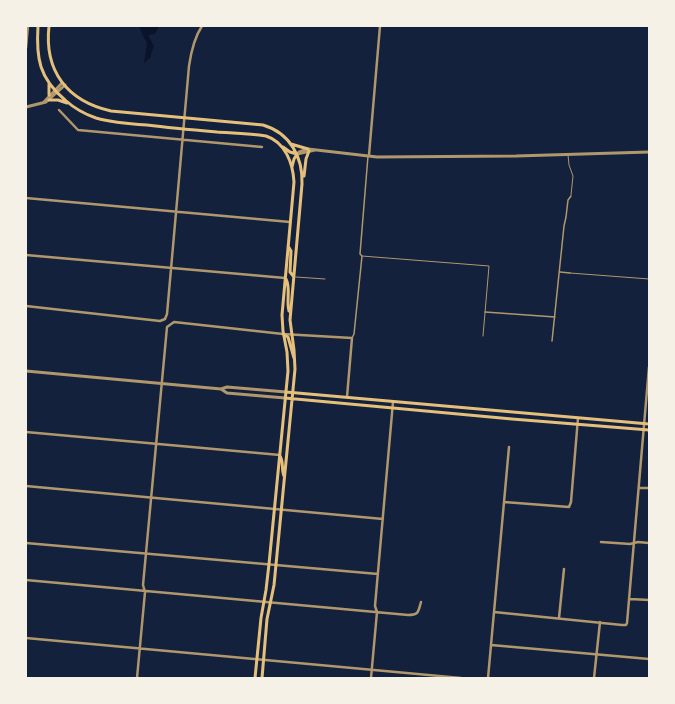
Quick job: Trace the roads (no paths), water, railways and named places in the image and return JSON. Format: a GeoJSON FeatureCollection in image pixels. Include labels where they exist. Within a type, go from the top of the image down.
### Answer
{"type":"FeatureCollection","features":[{"type":"Feature","properties":{"kind":"main road"},"geometry":{"type":"LineString","coordinates":[[38,26],[37,43],[39,59],[49,84],[55,92],[69,104],[82,112],[105,120],[184,130],[261,135],[272,139],[290,152],[297,154]]}},
{"type":"Feature","properties":{"kind":"main road"},"geometry":{"type":"LineString","coordinates":[[49,26],[48,44],[51,61],[63,84],[84,102],[104,109],[263,125],[279,132],[291,144],[297,154],[302,169],[302,192]]}},
{"type":"Feature","properties":{"kind":"main road"},"geometry":{"type":"LineString","coordinates":[[49,84],[49,98],[69,104]]}},
{"type":"Feature","properties":{"kind":"main road"},"geometry":{"type":"LineString","coordinates":[[262,678],[270,602],[274,584],[293,392],[295,362],[290,314],[302,192],[306,159],[309,150],[291,144]]}},
{"type":"Feature","properties":{"kind":"main road"},"geometry":{"type":"LineString","coordinates":[[255,678],[270,564],[288,361],[283,334],[282,315],[294,182],[292,167],[281,145]]}},
{"type":"Feature","properties":{"kind":"main road"},"geometry":{"type":"LineString","coordinates":[[292,167],[297,154]]}},
{"type":"Feature","properties":{"kind":"main road"},"geometry":{"type":"LineString","coordinates":[[288,246],[291,251],[290,272],[294,277]]}},
{"type":"Feature","properties":{"kind":"main road"},"geometry":{"type":"LineString","coordinates":[[285,278],[289,286],[288,307],[290,314]]}},
{"type":"Feature","properties":{"kind":"main road"},"geometry":{"type":"LineString","coordinates":[[283,334],[288,337],[295,362]]}},
{"type":"Feature","properties":{"kind":"main road"},"geometry":{"type":"LineString","coordinates":[[286,392],[649,424]]}},
{"type":"Feature","properties":{"kind":"main road"},"geometry":{"type":"LineString","coordinates":[[285,398],[649,430]]}},
{"type":"Feature","properties":{"kind":"main road"},"geometry":{"type":"LineString","coordinates":[[280,456],[282,459],[282,473],[285,477]]}},
{"type":"Feature","properties":{"kind":"street"},"geometry":{"type":"LineString","coordinates":[[26,306],[160,321],[165,319],[167,314],[190,53],[194,41],[202,26]]}},
{"type":"Feature","properties":{"kind":"street"},"geometry":{"type":"LineString","coordinates":[[347,397],[352,338],[354,334],[380,26]]}},
{"type":"Feature","properties":{"kind":"street"},"geometry":{"type":"LineString","coordinates":[[26,48],[27,28]]}},
{"type":"Feature","properties":{"kind":"street"},"geometry":{"type":"LineString","coordinates":[[26,107],[46,102],[63,84]]}},
{"type":"Feature","properties":{"kind":"street"},"geometry":{"type":"LineString","coordinates":[[59,110],[78,130],[262,147]]}},
{"type":"Feature","properties":{"kind":"street"},"geometry":{"type":"LineString","coordinates":[[297,154],[299,152],[316,149],[377,157],[516,156],[649,152]]}},
{"type":"Feature","properties":{"kind":"street"},"geometry":{"type":"LineString","coordinates":[[552,341],[564,224],[570,196]]}},
{"type":"Feature","properties":{"kind":"street"},"geometry":{"type":"LineString","coordinates":[[26,198],[290,222]]}},
{"type":"Feature","properties":{"kind":"street"},"geometry":{"type":"LineString","coordinates":[[26,255],[285,278]]}},
{"type":"Feature","properties":{"kind":"street"},"geometry":{"type":"LineString","coordinates":[[559,272],[570,273]]}},
{"type":"Feature","properties":{"kind":"street"},"geometry":{"type":"LineString","coordinates":[[485,312],[555,318]]}},
{"type":"Feature","properties":{"kind":"street"},"geometry":{"type":"LineString","coordinates":[[137,678],[145,592],[143,585],[166,330],[170,324],[174,322],[283,334],[291,333],[352,338]]}},
{"type":"Feature","properties":{"kind":"street"},"geometry":{"type":"LineString","coordinates":[[494,612],[626,625],[630,599],[640,488],[649,367]]}},
{"type":"Feature","properties":{"kind":"street"},"geometry":{"type":"LineString","coordinates":[[26,371],[221,389],[227,387],[286,392]]}},
{"type":"Feature","properties":{"kind":"street"},"geometry":{"type":"LineString","coordinates":[[221,389],[227,393],[285,398]]}},
{"type":"Feature","properties":{"kind":"street"},"geometry":{"type":"LineString","coordinates":[[372,678],[377,612],[375,606],[394,402]]}},
{"type":"Feature","properties":{"kind":"street"},"geometry":{"type":"LineString","coordinates":[[504,502],[570,506],[578,418]]}},
{"type":"Feature","properties":{"kind":"street"},"geometry":{"type":"LineString","coordinates":[[26,432],[280,456]]}},
{"type":"Feature","properties":{"kind":"street"},"geometry":{"type":"LineString","coordinates":[[488,678],[509,447]]}},
{"type":"Feature","properties":{"kind":"street"},"geometry":{"type":"LineString","coordinates":[[26,486],[383,519]]}},
{"type":"Feature","properties":{"kind":"street"},"geometry":{"type":"LineString","coordinates":[[640,488],[649,488]]}},
{"type":"Feature","properties":{"kind":"street"},"geometry":{"type":"LineString","coordinates":[[601,542],[630,544],[638,542],[649,543]]}},
{"type":"Feature","properties":{"kind":"street"},"geometry":{"type":"LineString","coordinates":[[26,543],[378,574]]}},
{"type":"Feature","properties":{"kind":"street"},"geometry":{"type":"LineString","coordinates":[[559,618],[564,570]]}},
{"type":"Feature","properties":{"kind":"street"},"geometry":{"type":"LineString","coordinates":[[26,580],[145,592],[415,615],[418,613],[421,602]]}},
{"type":"Feature","properties":{"kind":"street"},"geometry":{"type":"LineString","coordinates":[[630,599],[649,600]]}},
{"type":"Feature","properties":{"kind":"street"},"geometry":{"type":"LineString","coordinates":[[594,678],[600,622]]}},
{"type":"Feature","properties":{"kind":"street"},"geometry":{"type":"LineString","coordinates":[[26,638],[460,678]]}},
{"type":"Feature","properties":{"kind":"street"},"geometry":{"type":"LineString","coordinates":[[491,645],[649,660]]}},
{"type":"Feature","properties":{"kind":"lane"},"geometry":{"type":"LineString","coordinates":[[568,154],[572,174],[570,196]]}},
{"type":"Feature","properties":{"kind":"lane"},"geometry":{"type":"LineString","coordinates":[[361,255],[489,266],[483,336]]}},
{"type":"Feature","properties":{"kind":"lane"},"geometry":{"type":"LineString","coordinates":[[570,273],[649,279]]}},
{"type":"Feature","properties":{"kind":"lane"},"geometry":{"type":"LineString","coordinates":[[294,277],[325,279]]}},
{"type":"Feature","properties":{"kind":"water"},"geometry":{"type":"Polygon","coordinates":[[[139,26],[159,26],[155,34],[148,35],[154,46],[150,58],[144,63],[147,43],[139,26]]]}}]}
